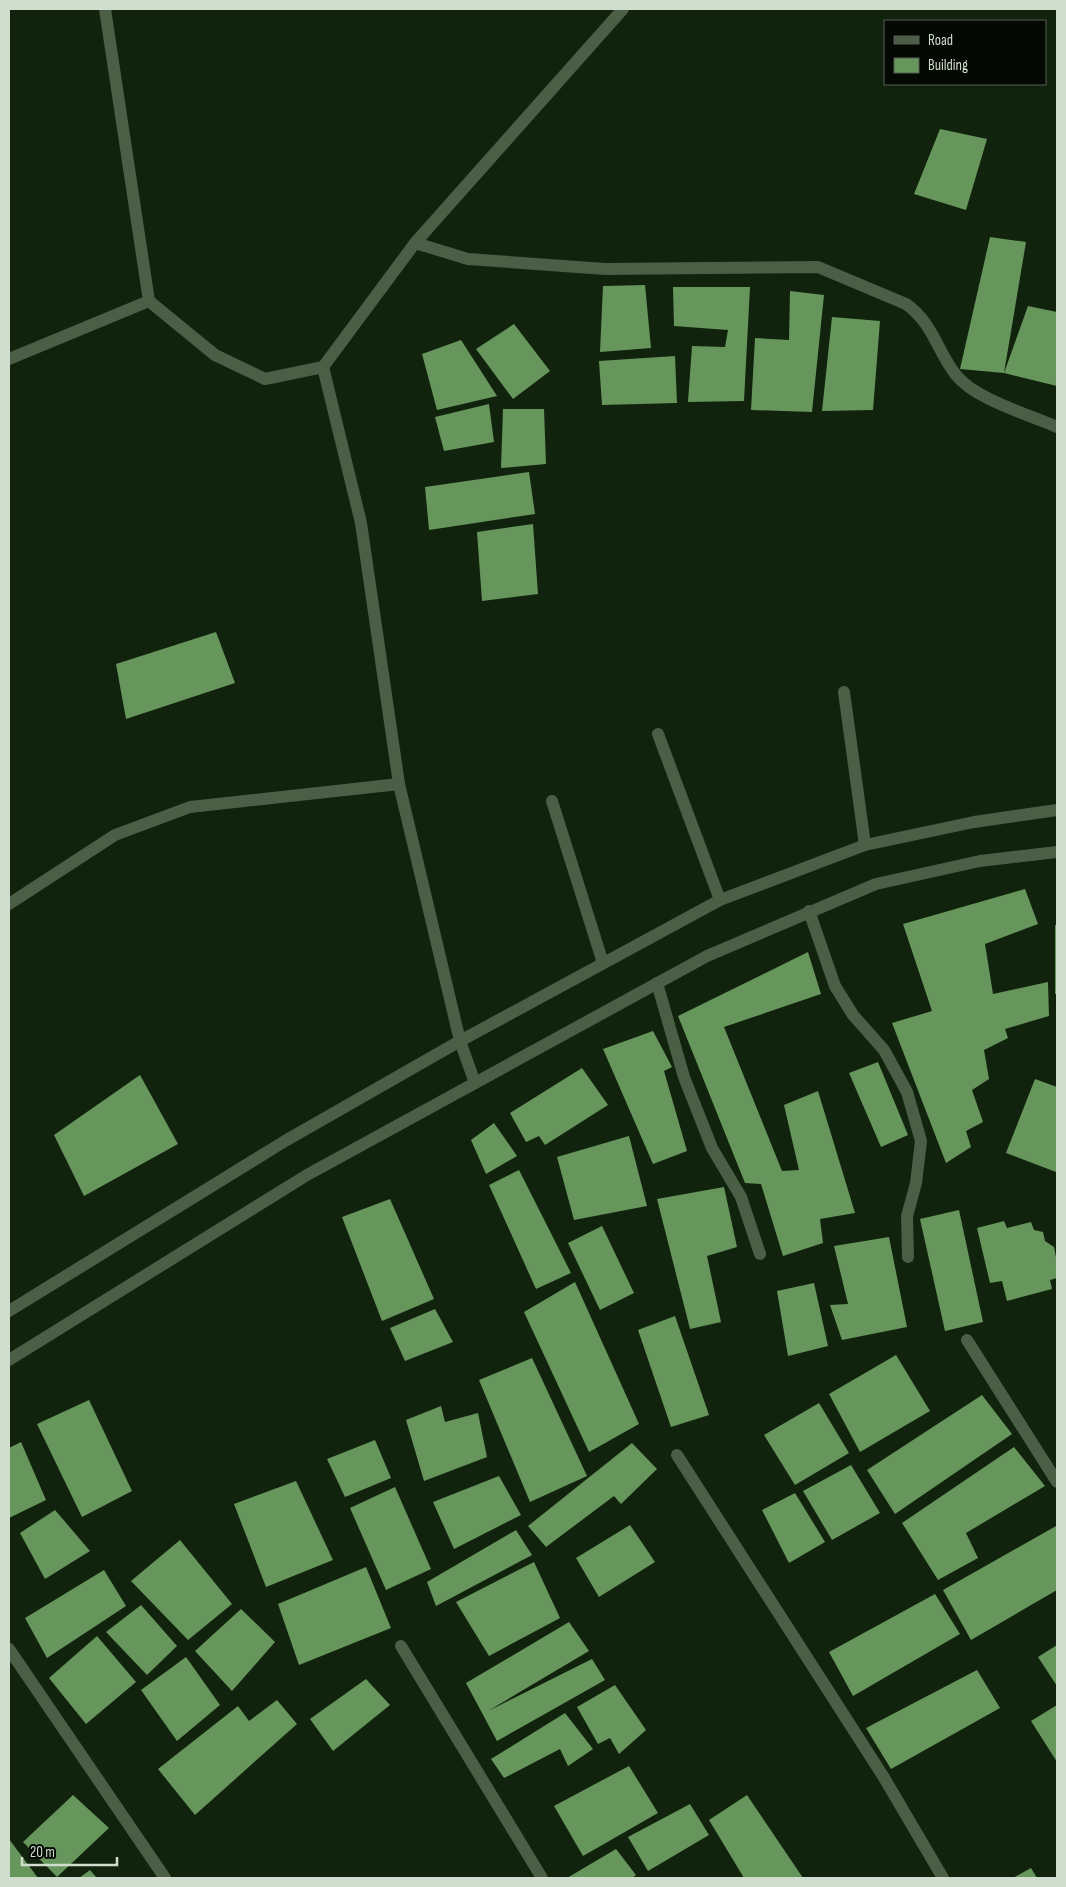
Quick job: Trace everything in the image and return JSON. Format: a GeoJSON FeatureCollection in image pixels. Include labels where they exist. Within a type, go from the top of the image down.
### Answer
{"type":"FeatureCollection","features":[{"type":"Feature","properties":{"kind":"street"},"geometry":{"type":"LineString","coordinates":[[105,9],[149,301],[215,355],[264,379],[323,367],[415,243],[623,9]]}},
{"type":"Feature","properties":{"kind":"street"},"geometry":{"type":"LineString","coordinates":[[415,243],[468,259],[605,269],[818,267],[906,304],[919,313],[956,375],[981,395],[1057,427]]}},
{"type":"Feature","properties":{"kind":"street"},"geometry":{"type":"LineString","coordinates":[[9,359],[149,301]]}},
{"type":"Feature","properties":{"kind":"street"},"geometry":{"type":"LineString","coordinates":[[323,367],[361,522],[399,784],[460,1041],[474,1084]]}},
{"type":"Feature","properties":{"kind":"street"},"geometry":{"type":"LineString","coordinates":[[844,692],[865,845]]}},
{"type":"Feature","properties":{"kind":"street"},"geometry":{"type":"LineString","coordinates":[[658,734],[720,900]]}},
{"type":"Feature","properties":{"kind":"street"},"geometry":{"type":"LineString","coordinates":[[9,904],[115,835],[190,806],[399,784]]}},
{"type":"Feature","properties":{"kind":"street"},"geometry":{"type":"LineString","coordinates":[[552,801],[604,963]]}},
{"type":"Feature","properties":{"kind":"street"},"geometry":{"type":"LineString","coordinates":[[9,1311],[284,1141],[460,1041],[720,900],[865,845],[974,822],[1057,810]]}},
{"type":"Feature","properties":{"kind":"street"},"geometry":{"type":"LineString","coordinates":[[9,1360],[307,1175],[707,956],[876,884],[980,861],[1057,852]]}},
{"type":"Feature","properties":{"kind":"street"},"geometry":{"type":"LineString","coordinates":[[809,911],[835,986],[853,1015],[884,1050],[907,1092],[922,1141],[916,1183],[907,1216],[908,1257]]}},
{"type":"Feature","properties":{"kind":"street"},"geometry":{"type":"LineString","coordinates":[[657,983],[688,1086],[712,1148],[741,1197],[760,1254]]}},
{"type":"Feature","properties":{"kind":"street"},"geometry":{"type":"LineString","coordinates":[[967,1340],[1057,1482]]}},
{"type":"Feature","properties":{"kind":"street"},"geometry":{"type":"LineString","coordinates":[[677,1456],[883,1776],[943,1878]]}},
{"type":"Feature","properties":{"kind":"street"},"geometry":{"type":"LineString","coordinates":[[401,1646],[542,1878]]}},
{"type":"Feature","properties":{"kind":"street"},"geometry":{"type":"LineString","coordinates":[[9,1649],[165,1878]]}},
{"type":"Feature","properties":{"kind":"building"},"geometry":{"type":"Polygon","coordinates":[[[940,129],[987,139],[966,210],[914,194],[940,129]]]}},
{"type":"Feature","properties":{"kind":"building"},"geometry":{"type":"Polygon","coordinates":[[[990,237],[1026,242],[1004,373],[960,369],[990,237]]]}},
{"type":"Feature","properties":{"kind":"building"},"geometry":{"type":"Polygon","coordinates":[[[645,285],[651,348],[600,352],[603,286],[645,285]]]}},
{"type":"Feature","properties":{"kind":"building"},"geometry":{"type":"Polygon","coordinates":[[[673,287],[750,287],[744,401],[688,402],[692,346],[725,347],[728,330],[674,326],[673,287]]]}},
{"type":"Feature","properties":{"kind":"building"},"geometry":{"type":"Polygon","coordinates":[[[790,291],[824,295],[812,412],[751,410],[755,338],[789,340],[790,291]]]}},
{"type":"Feature","properties":{"kind":"building"},"geometry":{"type":"Polygon","coordinates":[[[1028,306],[1057,312],[1057,386],[1004,373],[1028,306]]]}},
{"type":"Feature","properties":{"kind":"building"},"geometry":{"type":"Polygon","coordinates":[[[832,317],[880,321],[873,410],[822,411],[832,317]]]}},
{"type":"Feature","properties":{"kind":"building"},"geometry":{"type":"Polygon","coordinates":[[[514,324],[550,371],[513,399],[476,349],[514,324]]]}},
{"type":"Feature","properties":{"kind":"building"},"geometry":{"type":"Polygon","coordinates":[[[461,340],[497,396],[437,410],[422,354],[461,340]]]}},
{"type":"Feature","properties":{"kind":"building"},"geometry":{"type":"Polygon","coordinates":[[[675,356],[677,403],[602,405],[599,361],[675,356]]]}},
{"type":"Feature","properties":{"kind":"building"},"geometry":{"type":"Polygon","coordinates":[[[489,404],[494,442],[444,451],[435,417],[489,404]]]}},
{"type":"Feature","properties":{"kind":"building"},"geometry":{"type":"Polygon","coordinates":[[[503,409],[544,409],[546,464],[501,468],[503,409]]]}},
{"type":"Feature","properties":{"kind":"building"},"geometry":{"type":"Polygon","coordinates":[[[529,472],[535,514],[429,530],[425,487],[529,472]]]}},
{"type":"Feature","properties":{"kind":"building"},"geometry":{"type":"Polygon","coordinates":[[[533,524],[538,594],[482,601],[477,532],[533,524]]]}},
{"type":"Feature","properties":{"kind":"building"},"geometry":{"type":"Polygon","coordinates":[[[216,632],[235,683],[126,719],[116,664],[216,632]]]}},
{"type":"Feature","properties":{"kind":"building"},"geometry":{"type":"Polygon","coordinates":[[[1025,889],[1038,924],[985,944],[993,994],[1048,982],[1049,1016],[1005,1029],[1008,1038],[984,1050],[989,1079],[972,1090],[983,1122],[966,1131],[971,1147],[946,1163],[892,1023],[932,1011],[903,924],[1025,889]]]}},
{"type":"Feature","properties":{"kind":"building"},"geometry":{"type":"Polygon","coordinates":[[[1055,925],[1057,925],[1057,994],[1055,994],[1055,925]]]}},
{"type":"Feature","properties":{"kind":"building"},"geometry":{"type":"Polygon","coordinates":[[[808,952],[821,994],[724,1027],[782,1171],[799,1170],[784,1105],[818,1091],[855,1213],[820,1219],[823,1243],[783,1256],[761,1184],[745,1183],[678,1016],[808,952]]]}},
{"type":"Feature","properties":{"kind":"building"},"geometry":{"type":"Polygon","coordinates":[[[653,1031],[672,1067],[664,1071],[687,1151],[653,1164],[603,1049],[653,1031]]]}},
{"type":"Feature","properties":{"kind":"building"},"geometry":{"type":"Polygon","coordinates":[[[878,1062],[908,1135],[881,1147],[849,1073],[878,1062]]]}},
{"type":"Feature","properties":{"kind":"building"},"geometry":{"type":"Polygon","coordinates":[[[582,1068],[608,1105],[545,1145],[539,1136],[526,1142],[510,1113],[582,1068]]]}},
{"type":"Feature","properties":{"kind":"building"},"geometry":{"type":"Polygon","coordinates":[[[140,1075],[178,1144],[84,1196],[54,1135],[140,1075]]]}},
{"type":"Feature","properties":{"kind":"building"},"geometry":{"type":"Polygon","coordinates":[[[1035,1079],[1057,1087],[1056,1172],[1006,1153],[1035,1079]]]}},
{"type":"Feature","properties":{"kind":"building"},"geometry":{"type":"Polygon","coordinates":[[[494,1123],[517,1156],[486,1174],[471,1140],[494,1123]]]}},
{"type":"Feature","properties":{"kind":"building"},"geometry":{"type":"Polygon","coordinates":[[[629,1136],[647,1206],[574,1220],[557,1157],[629,1136]]]}},
{"type":"Feature","properties":{"kind":"building"},"geometry":{"type":"Polygon","coordinates":[[[519,1170],[571,1273],[536,1289],[489,1185],[519,1170]]]}},
{"type":"Feature","properties":{"kind":"building"},"geometry":{"type":"Polygon","coordinates":[[[724,1187],[737,1247],[707,1256],[721,1322],[690,1329],[657,1199],[724,1187]]]}},
{"type":"Feature","properties":{"kind":"building"},"geometry":{"type":"Polygon","coordinates":[[[390,1199],[434,1299],[382,1321],[342,1217],[390,1199]]]}},
{"type":"Feature","properties":{"kind":"building"},"geometry":{"type":"Polygon","coordinates":[[[959,1210],[983,1322],[945,1331],[920,1219],[959,1210]]]}},
{"type":"Feature","properties":{"kind":"building"},"geometry":{"type":"Polygon","coordinates":[[[1004,1221],[1007,1228],[1031,1222],[1034,1230],[1043,1232],[1045,1241],[1054,1247],[1057,1262],[1057,1278],[1050,1280],[1052,1289],[1007,1301],[1002,1281],[990,1283],[977,1228],[1004,1221]]]}},
{"type":"Feature","properties":{"kind":"building"},"geometry":{"type":"Polygon","coordinates":[[[602,1226],[634,1293],[600,1310],[568,1243],[602,1226]]]}},
{"type":"Feature","properties":{"kind":"building"},"geometry":{"type":"Polygon","coordinates":[[[889,1237],[907,1327],[842,1340],[830,1305],[848,1304],[834,1246],[889,1237]]]}},
{"type":"Feature","properties":{"kind":"building"},"geometry":{"type":"Polygon","coordinates":[[[575,1282],[639,1424],[589,1452],[524,1312],[575,1282]]]}},
{"type":"Feature","properties":{"kind":"building"},"geometry":{"type":"Polygon","coordinates":[[[814,1283],[828,1346],[788,1356],[777,1291],[814,1283]]]}},
{"type":"Feature","properties":{"kind":"building"},"geometry":{"type":"Polygon","coordinates":[[[435,1309],[453,1342],[405,1361],[390,1328],[435,1309]]]}},
{"type":"Feature","properties":{"kind":"building"},"geometry":{"type":"Polygon","coordinates":[[[675,1316],[709,1415],[671,1427],[638,1330],[675,1316]]]}},
{"type":"Feature","properties":{"kind":"building"},"geometry":{"type":"Polygon","coordinates":[[[896,1355],[930,1411],[860,1452],[829,1394],[896,1355]]]}},
{"type":"Feature","properties":{"kind":"building"},"geometry":{"type":"Polygon","coordinates":[[[532,1358],[587,1476],[530,1502],[479,1380],[532,1358]]]}},
{"type":"Feature","properties":{"kind":"building"},"geometry":{"type":"Polygon","coordinates":[[[982,1395],[1012,1434],[895,1514],[867,1470],[982,1395]]]}},
{"type":"Feature","properties":{"kind":"building"},"geometry":{"type":"Polygon","coordinates":[[[89,1400],[132,1491],[82,1517],[37,1424],[89,1400]]]}},
{"type":"Feature","properties":{"kind":"building"},"geometry":{"type":"Polygon","coordinates":[[[819,1403],[849,1453],[795,1485],[764,1435],[819,1403]]]}},
{"type":"Feature","properties":{"kind":"building"},"geometry":{"type":"Polygon","coordinates":[[[441,1406],[445,1422],[478,1413],[487,1457],[424,1481],[406,1420],[441,1406]]]}},
{"type":"Feature","properties":{"kind":"building"},"geometry":{"type":"Polygon","coordinates":[[[375,1440],[391,1478],[345,1497],[327,1459],[375,1440]]]}},
{"type":"Feature","properties":{"kind":"building"},"geometry":{"type":"Polygon","coordinates":[[[21,1442],[46,1500],[9,1518],[9,1448],[21,1442]]]}},
{"type":"Feature","properties":{"kind":"building"},"geometry":{"type":"Polygon","coordinates":[[[632,1443],[657,1469],[621,1504],[614,1496],[546,1547],[528,1526],[632,1443]]]}},
{"type":"Feature","properties":{"kind":"building"},"geometry":{"type":"Polygon","coordinates":[[[1014,1447],[1045,1486],[966,1533],[978,1558],[938,1580],[902,1523],[1014,1447]]]}},
{"type":"Feature","properties":{"kind":"building"},"geometry":{"type":"Polygon","coordinates":[[[851,1465],[880,1513],[832,1540],[803,1491],[851,1465]]]}},
{"type":"Feature","properties":{"kind":"building"},"geometry":{"type":"Polygon","coordinates":[[[499,1476],[521,1515],[454,1549],[433,1502],[499,1476]]]}},
{"type":"Feature","properties":{"kind":"building"},"geometry":{"type":"Polygon","coordinates":[[[296,1481],[333,1560],[266,1587],[234,1504],[296,1481]]]}},
{"type":"Feature","properties":{"kind":"building"},"geometry":{"type":"Polygon","coordinates":[[[395,1487],[431,1569],[386,1590],[350,1508],[395,1487]]]}},
{"type":"Feature","properties":{"kind":"building"},"geometry":{"type":"Polygon","coordinates":[[[795,1493],[825,1542],[789,1563],[762,1510],[795,1493]]]}},
{"type":"Feature","properties":{"kind":"building"},"geometry":{"type":"Polygon","coordinates":[[[55,1510],[90,1551],[45,1579],[20,1533],[55,1510]]]}},
{"type":"Feature","properties":{"kind":"building"},"geometry":{"type":"Polygon","coordinates":[[[630,1525],[655,1562],[599,1597],[576,1558],[630,1525]]]}},
{"type":"Feature","properties":{"kind":"building"},"geometry":{"type":"Polygon","coordinates":[[[1056,1526],[1057,1590],[971,1640],[943,1590],[1056,1526]]]}},
{"type":"Feature","properties":{"kind":"building"},"geometry":{"type":"Polygon","coordinates":[[[516,1530],[532,1555],[436,1606],[427,1582],[516,1530]]]}},
{"type":"Feature","properties":{"kind":"building"},"geometry":{"type":"Polygon","coordinates":[[[180,1540],[232,1604],[188,1640],[131,1581],[180,1540]]]}},
{"type":"Feature","properties":{"kind":"building"},"geometry":{"type":"Polygon","coordinates":[[[534,1562],[560,1618],[489,1656],[456,1602],[534,1562]]]}},
{"type":"Feature","properties":{"kind":"building"},"geometry":{"type":"Polygon","coordinates":[[[366,1567],[391,1628],[299,1665],[278,1604],[366,1567]]]}},
{"type":"Feature","properties":{"kind":"building"},"geometry":{"type":"Polygon","coordinates":[[[104,1570],[126,1606],[47,1658],[25,1618],[104,1570]]]}},
{"type":"Feature","properties":{"kind":"building"},"geometry":{"type":"Polygon","coordinates":[[[935,1594],[960,1634],[853,1696],[829,1652],[935,1594]]]}},
{"type":"Feature","properties":{"kind":"building"},"geometry":{"type":"Polygon","coordinates":[[[141,1605],[177,1646],[147,1675],[106,1632],[141,1605]]]}},
{"type":"Feature","properties":{"kind":"building"},"geometry":{"type":"Polygon","coordinates":[[[241,1609],[275,1642],[232,1691],[195,1651],[241,1609]]]}},
{"type":"Feature","properties":{"kind":"building"},"geometry":{"type":"Polygon","coordinates":[[[569,1622],[589,1651],[488,1711],[592,1659],[605,1680],[497,1741],[466,1683],[569,1622]]]}},
{"type":"Feature","properties":{"kind":"building"},"geometry":{"type":"Polygon","coordinates":[[[97,1636],[136,1682],[86,1724],[49,1678],[97,1636]]]}},
{"type":"Feature","properties":{"kind":"building"},"geometry":{"type":"Polygon","coordinates":[[[1057,1645],[1057,1686],[1038,1657],[1057,1645]]]}},
{"type":"Feature","properties":{"kind":"building"},"geometry":{"type":"Polygon","coordinates":[[[186,1657],[220,1705],[177,1741],[141,1690],[186,1657]]]}},
{"type":"Feature","properties":{"kind":"building"},"geometry":{"type":"Polygon","coordinates":[[[977,1670],[1000,1708],[891,1769],[866,1728],[977,1670]]]}},
{"type":"Feature","properties":{"kind":"building"},"geometry":{"type":"Polygon","coordinates":[[[366,1679],[390,1705],[333,1751],[310,1719],[366,1679]]]}},
{"type":"Feature","properties":{"kind":"building"},"geometry":{"type":"Polygon","coordinates":[[[615,1685],[646,1730],[619,1754],[610,1738],[598,1744],[577,1707],[615,1685]]]}},
{"type":"Feature","properties":{"kind":"building"},"geometry":{"type":"Polygon","coordinates":[[[277,1700],[297,1724],[195,1815],[158,1769],[238,1706],[249,1721],[277,1700]]]}},
{"type":"Feature","properties":{"kind":"building"},"geometry":{"type":"Polygon","coordinates":[[[1057,1705],[1057,1762],[1031,1721],[1057,1705]]]}},
{"type":"Feature","properties":{"kind":"building"},"geometry":{"type":"Polygon","coordinates":[[[565,1713],[593,1749],[568,1766],[560,1749],[504,1778],[491,1759],[565,1713]]]}},
{"type":"Feature","properties":{"kind":"building"},"geometry":{"type":"Polygon","coordinates":[[[629,1766],[658,1813],[583,1856],[554,1806],[629,1766]]]}},
{"type":"Feature","properties":{"kind":"building"},"geometry":{"type":"Polygon","coordinates":[[[73,1795],[109,1828],[57,1877],[23,1842],[73,1795]]]}},
{"type":"Feature","properties":{"kind":"building"},"geometry":{"type":"Polygon","coordinates":[[[747,1795],[803,1878],[744,1878],[709,1820],[747,1795]]]}},
{"type":"Feature","properties":{"kind":"building"},"geometry":{"type":"Polygon","coordinates":[[[690,1804],[709,1835],[648,1871],[628,1837],[690,1804]]]}},
{"type":"Feature","properties":{"kind":"building"},"geometry":{"type":"Polygon","coordinates":[[[9,1839],[38,1878],[9,1878],[9,1839]]]}},
{"type":"Feature","properties":{"kind":"building"},"geometry":{"type":"Polygon","coordinates":[[[616,1849],[636,1875],[632,1878],[567,1878],[616,1849]]]}},
{"type":"Feature","properties":{"kind":"building"},"geometry":{"type":"Polygon","coordinates":[[[1031,1868],[1037,1878],[1013,1878],[1031,1868]]]}},
{"type":"Feature","properties":{"kind":"building"},"geometry":{"type":"Polygon","coordinates":[[[90,1870],[97,1878],[79,1878],[90,1870]]]}}]}
